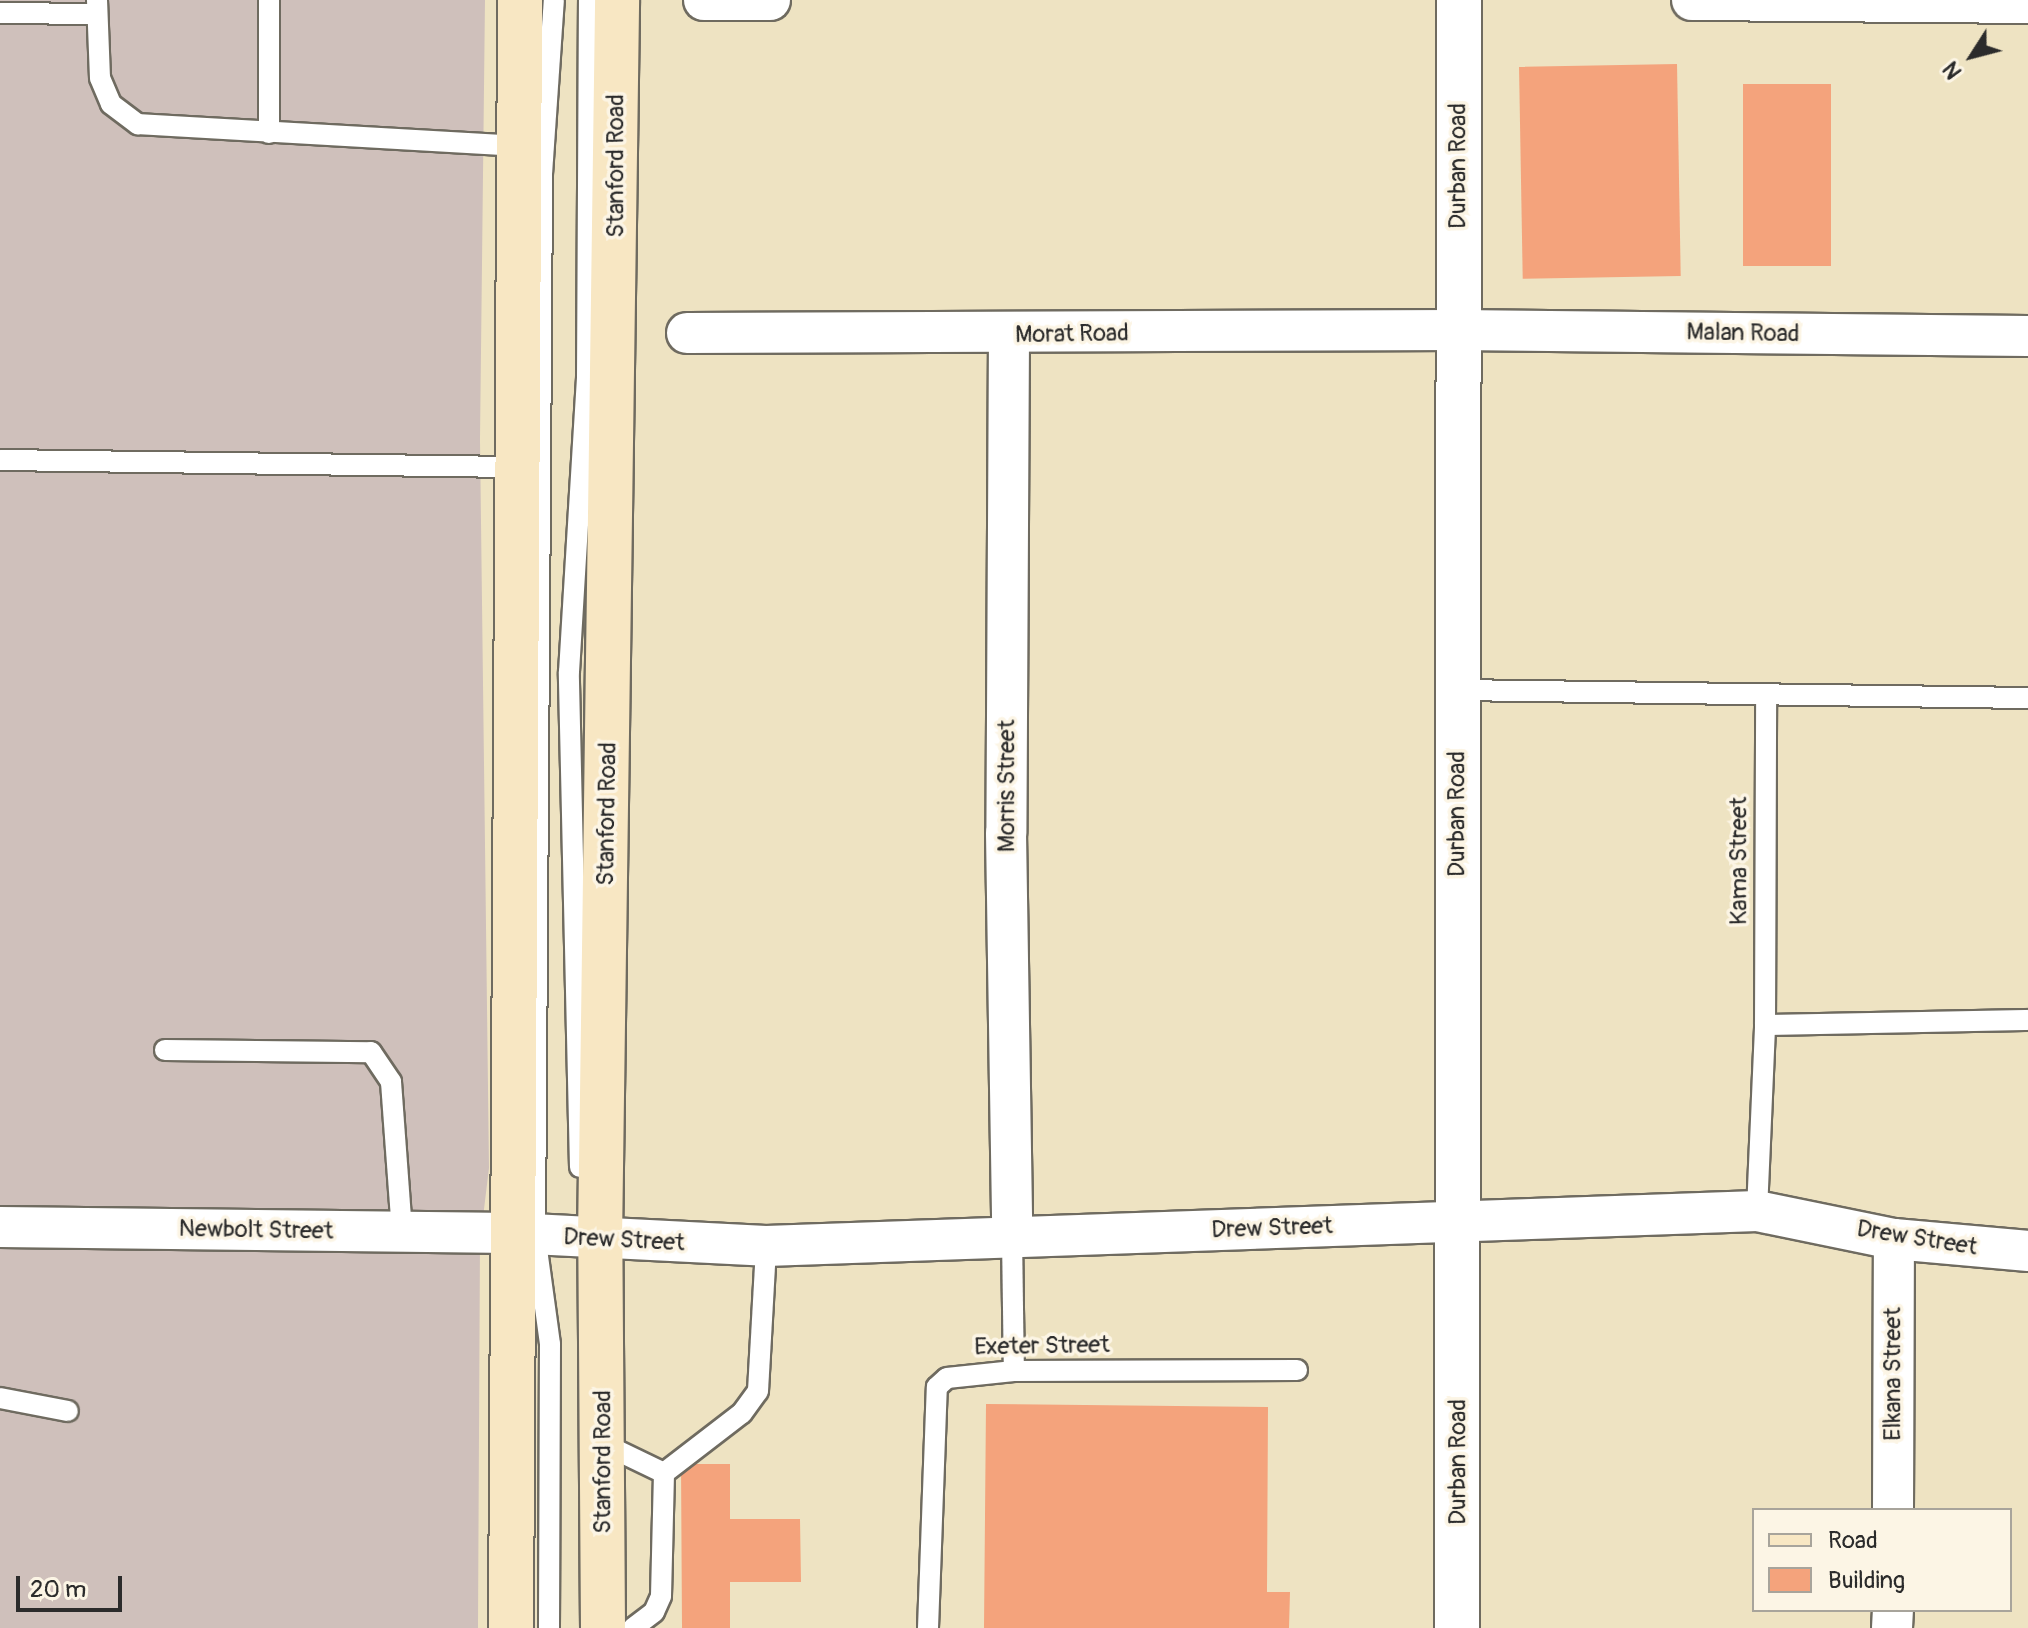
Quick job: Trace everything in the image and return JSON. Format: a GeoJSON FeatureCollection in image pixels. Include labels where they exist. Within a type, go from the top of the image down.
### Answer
{"type":"FeatureCollection","features":[{"type":"Feature","properties":{"kind":"main road"},"geometry":{"type":"LineString","coordinates":[[511,1628],[524,1234],[516,467],[520,0]]}},
{"type":"Feature","properties":{"kind":"main road","name":"Stanford Road"},"geometry":{"type":"LineString","coordinates":[[603,1628],[604,1444],[591,1239],[617,0]]}},
{"type":"Feature","properties":{"kind":"street"},"geometry":{"type":"LineString","coordinates":[[704,0],[770,0]]}},
{"type":"Feature","properties":{"kind":"street","name":"Durban Road"},"geometry":{"type":"LineString","coordinates":[[1457,1628],[1459,0]]}},
{"type":"Feature","properties":{"kind":"street"},"geometry":{"type":"LineString","coordinates":[[1692,0],[2028,3]]}},
{"type":"Feature","properties":{"kind":"street","name":"Morat Road"},"geometry":{"type":"LineString","coordinates":[[687,333],[1009,335],[1457,330]]}},
{"type":"Feature","properties":{"kind":"street","name":"Malan Road"},"geometry":{"type":"LineString","coordinates":[[1457,330],[2028,336]]}},
{"type":"Feature","properties":{"kind":"street","name":"Morris Street"},"geometry":{"type":"LineString","coordinates":[[1009,335],[1006,833],[1012,1236]]}},
{"type":"Feature","properties":{"kind":"street","name":"Drew Street"},"geometry":{"type":"LineString","coordinates":[[524,1234],[766,1246],[1757,1211],[1894,1239],[2028,1251]]}},
{"type":"Feature","properties":{"kind":"street","name":"Newbolt Street"},"geometry":{"type":"LineString","coordinates":[[0,1227],[524,1234]]}},
{"type":"Feature","properties":{"kind":"street","name":"Elkana Street"},"geometry":{"type":"LineString","coordinates":[[1893,1508],[1894,1239]]}},
{"type":"Feature","properties":{"kind":"lane"},"geometry":{"type":"LineString","coordinates":[[269,0],[269,133]]}},
{"type":"Feature","properties":{"kind":"lane"},"geometry":{"type":"LineString","coordinates":[[549,1628],[550,1344],[524,1234],[542,174],[554,0]]}},
{"type":"Feature","properties":{"kind":"lane"},"geometry":{"type":"LineString","coordinates":[[584,1628],[591,1239],[568,704],[587,378],[589,0]]}},
{"type":"Feature","properties":{"kind":"lane"},"geometry":{"type":"LineString","coordinates":[[0,13],[97,7],[100,78],[111,104],[138,124],[518,146]]}},
{"type":"Feature","properties":{"kind":"lane"},"geometry":{"type":"LineString","coordinates":[[0,460],[516,467]]}},
{"type":"Feature","properties":{"kind":"lane"},"geometry":{"type":"LineString","coordinates":[[1456,690],[1766,698],[1926,693],[2028,698]]}},
{"type":"Feature","properties":{"kind":"lane","name":"Kama Street"},"geometry":{"type":"LineString","coordinates":[[1757,1211],[1765,1025],[1766,698]]}},
{"type":"Feature","properties":{"kind":"lane"},"geometry":{"type":"LineString","coordinates":[[1765,1025],[2028,1020]]}},
{"type":"Feature","properties":{"kind":"lane"},"geometry":{"type":"LineString","coordinates":[[165,1050],[371,1052],[391,1082],[402,1232]]}},
{"type":"Feature","properties":{"kind":"lane"},"geometry":{"type":"LineString","coordinates":[[1012,1236],[1014,1371]]}},
{"type":"Feature","properties":{"kind":"lane"},"geometry":{"type":"LineString","coordinates":[[664,1473],[753,1402],[766,1246]]}},
{"type":"Feature","properties":{"kind":"lane","name":"Exeter Street"},"geometry":{"type":"LineString","coordinates":[[928,1628],[937,1387],[961,1373],[1297,1370]]}},
{"type":"Feature","properties":{"kind":"lane"},"geometry":{"type":"LineString","coordinates":[[0,1398],[68,1411]]}},
{"type":"Feature","properties":{"kind":"lane"},"geometry":{"type":"LineString","coordinates":[[604,1444],[664,1473]]}},
{"type":"Feature","properties":{"kind":"lane"},"geometry":{"type":"LineString","coordinates":[[633,1628],[654,1612],[661,1596],[664,1473]]}},
{"type":"Feature","properties":{"kind":"shaded area"},"geometry":{"type":"Polygon","coordinates":[[[0,0],[485,0],[480,440],[489,1168],[480,1242],[478,1628],[0,1628],[0,0]]]}},
{"type":"Feature","properties":{"kind":"building"},"geometry":{"type":"Polygon","coordinates":[[[1677,64],[1681,276],[1523,279],[1519,67],[1677,64]]]}},
{"type":"Feature","properties":{"kind":"building"},"geometry":{"type":"Polygon","coordinates":[[[1743,84],[1831,84],[1831,266],[1743,266],[1743,84]]]}},
{"type":"Feature","properties":{"kind":"building"},"geometry":{"type":"Polygon","coordinates":[[[986,1404],[1268,1407],[1267,1592],[1290,1592],[1289,1628],[984,1628],[986,1404]]]}},
{"type":"Feature","properties":{"kind":"building"},"geometry":{"type":"Polygon","coordinates":[[[681,1464],[730,1464],[730,1519],[800,1519],[801,1582],[730,1582],[730,1628],[682,1628],[681,1464]]]}}]}
